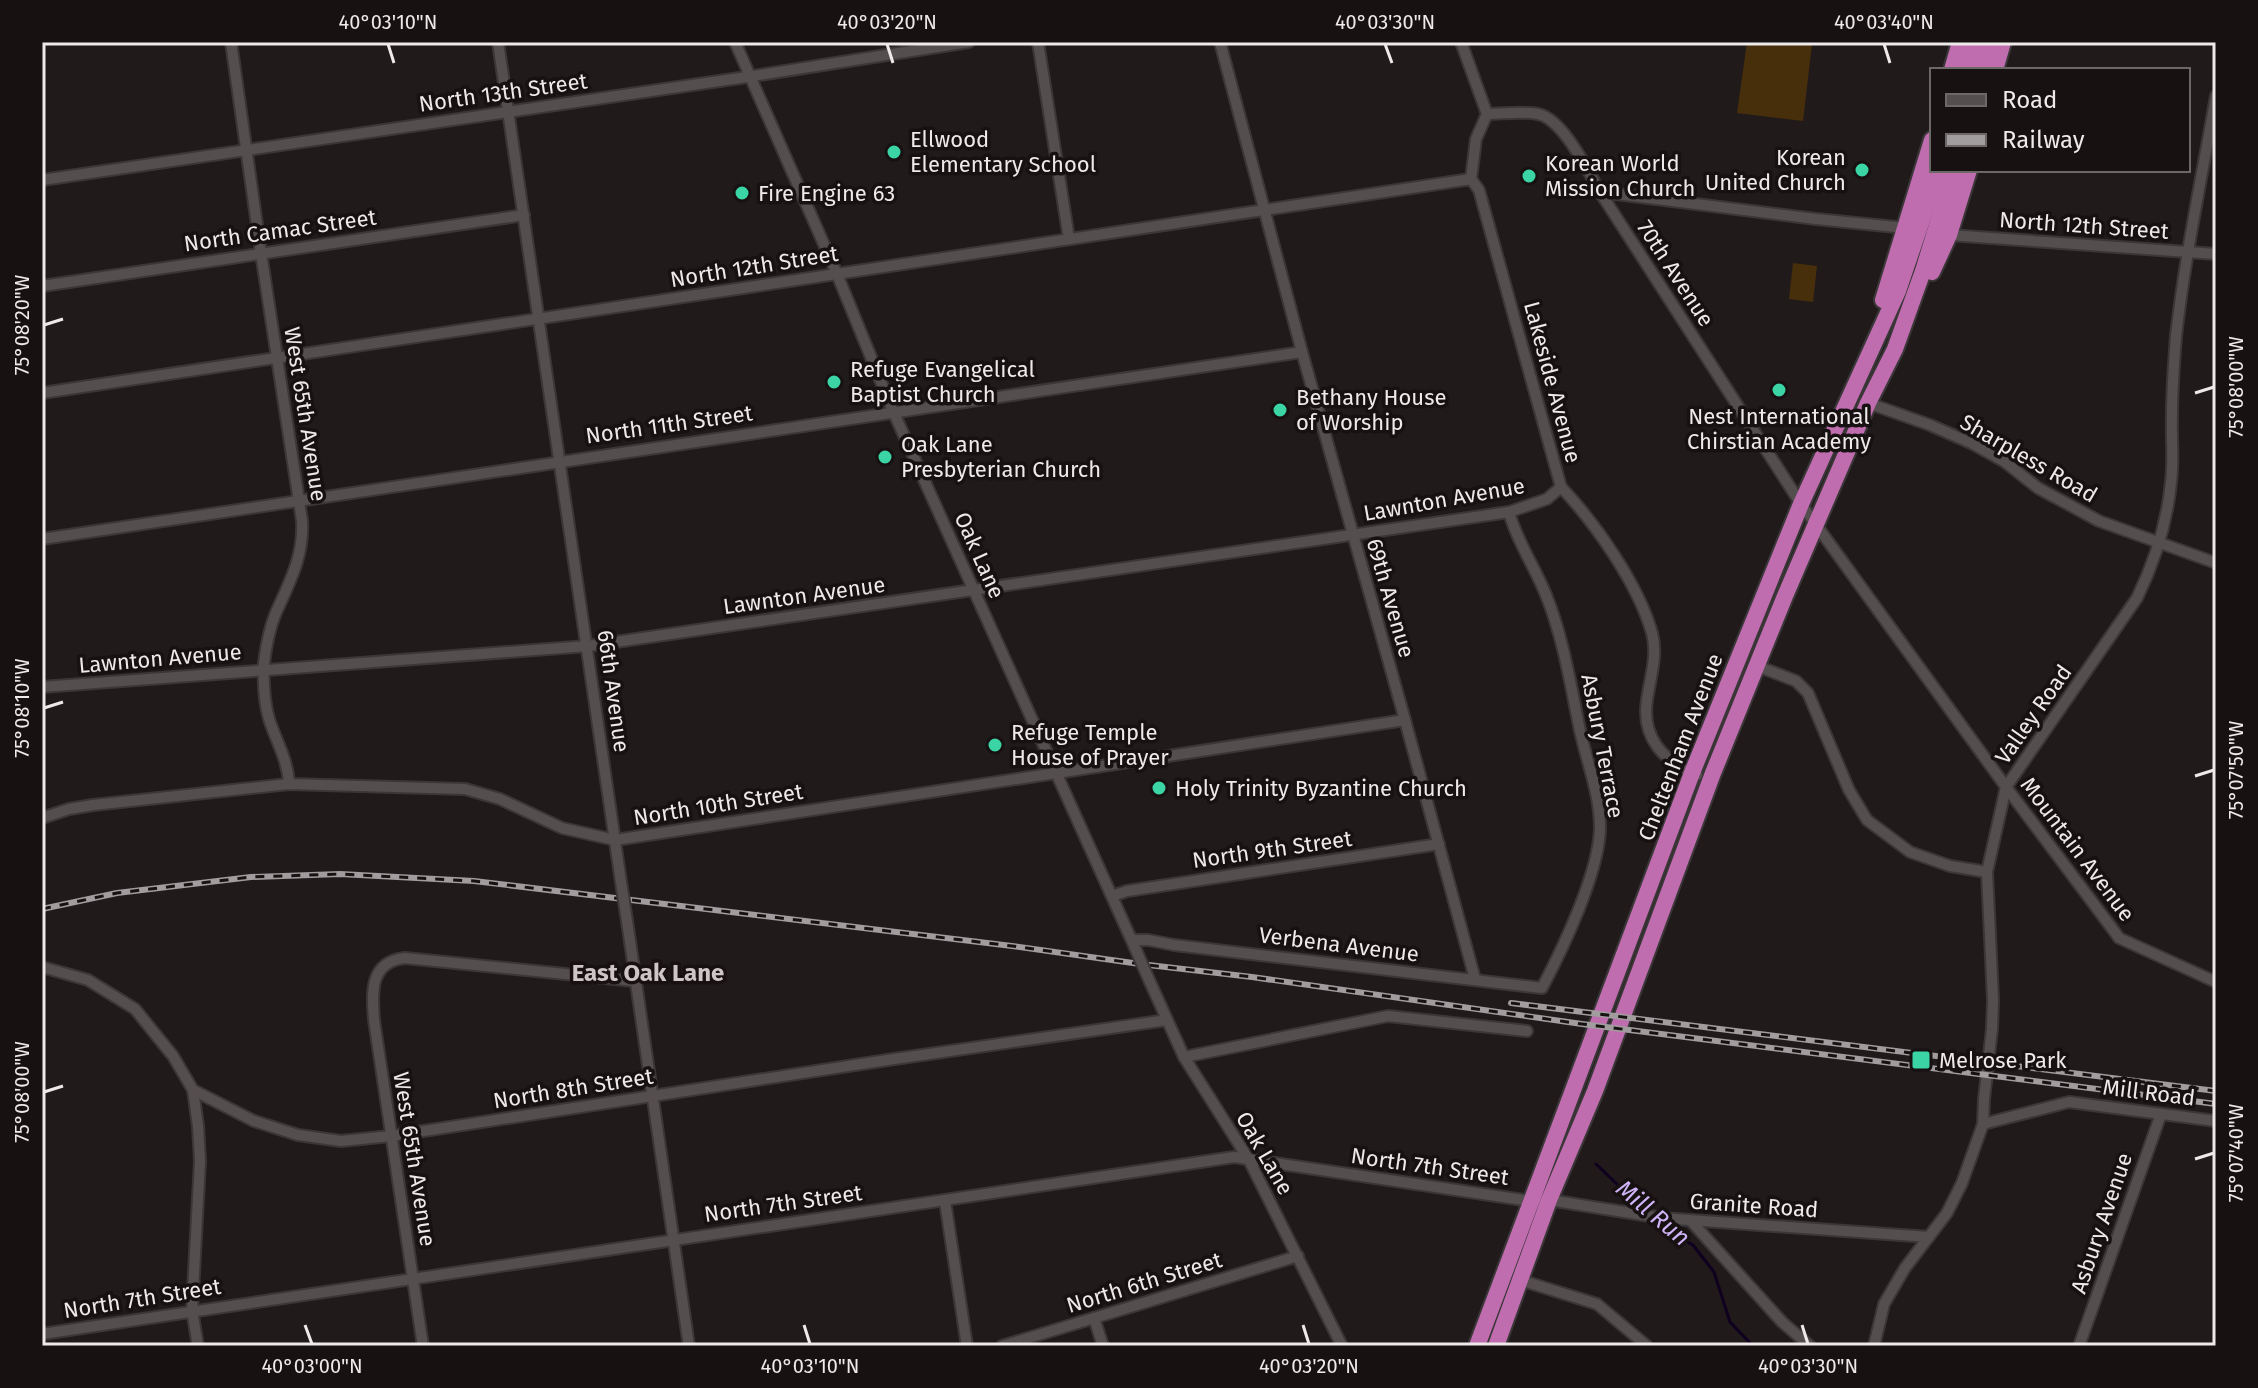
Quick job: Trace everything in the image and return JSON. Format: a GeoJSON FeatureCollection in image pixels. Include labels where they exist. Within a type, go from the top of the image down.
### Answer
{"type":"FeatureCollection","features":[{"type":"Feature","properties":{"kind":"highway"},"geometry":{"type":"LineString","coordinates":[[1953,68],[1960,42]]}},
{"type":"Feature","properties":{"kind":"highway"},"geometry":{"type":"LineString","coordinates":[[1966,68],[1973,42]]}},
{"type":"Feature","properties":{"kind":"highway"},"geometry":{"type":"LineString","coordinates":[[1981,68],[1988,42]]}},
{"type":"Feature","properties":{"kind":"highway"},"geometry":{"type":"LineString","coordinates":[[1996,68],[2003,42]]}},
{"type":"Feature","properties":{"kind":"highway"},"geometry":{"type":"LineString","coordinates":[[1863,365],[1930,147]]}},
{"type":"Feature","properties":{"kind":"highway","name":"Cheltenham Avenue"},"geometry":{"type":"LineString","coordinates":[[1477,1346],[1692,773],[1801,504],[1898,291],[1938,172]]}},
{"type":"Feature","properties":{"kind":"highway","name":"Cheltenham Avenue"},"geometry":{"type":"LineString","coordinates":[[1496,1346],[1710,781],[1815,524],[1895,349],[1953,172]]}},
{"type":"Feature","properties":{"kind":"highway"},"geometry":{"type":"LineString","coordinates":[[1895,349],[1949,235],[1968,172]]}},
{"type":"Feature","properties":{"kind":"street","name":"West 65th Avenue"},"geometry":{"type":"LineString","coordinates":[[231,42],[303,535],[302,549],[290,585],[272,625],[264,669],[266,708],[287,766],[289,784]]}},
{"type":"Feature","properties":{"kind":"street","name":"66th Avenue"},"geometry":{"type":"LineString","coordinates":[[498,42],[689,1346]]}},
{"type":"Feature","properties":{"kind":"street","name":"Oak Lane"},"geometry":{"type":"LineString","coordinates":[[735,42],[837,274],[893,411],[1184,1057],[1249,1160],[1342,1346]]}},
{"type":"Feature","properties":{"kind":"street","name":"North 13th Street"},"geometry":{"type":"LineString","coordinates":[[42,180],[969,42]]}},
{"type":"Feature","properties":{"kind":"street"},"geometry":{"type":"LineString","coordinates":[[1038,42],[1069,239]]}},
{"type":"Feature","properties":{"kind":"street","name":"69th Avenue"},"geometry":{"type":"LineString","coordinates":[[1220,42],[1475,979]]}},
{"type":"Feature","properties":{"kind":"street"},"geometry":{"type":"LineString","coordinates":[[1461,42],[1487,114]]}},
{"type":"Feature","properties":{"kind":"street","name":"Valley Road"},"geometry":{"type":"LineString","coordinates":[[1874,1346],[1884,1304],[1905,1268],[1947,1213],[1962,1183],[1983,1124],[1993,1000],[1987,872],[2006,787],[2137,598],[2153,565],[2172,479],[2176,338],[2216,96]]}},
{"type":"Feature","properties":{"kind":"street","name":"Lakeside Avenue"},"geometry":{"type":"LineString","coordinates":[[1487,114],[1476,139],[1471,179],[1479,190],[1561,487],[1579,506],[1608,547],[1643,606],[1653,636],[1655,657],[1647,702],[1648,726],[1654,741],[1673,764],[1710,781]]}},
{"type":"Feature","properties":{"kind":"street","name":"70th Avenue"},"geometry":{"type":"LineString","coordinates":[[1487,114],[1540,114],[1554,123],[1570,141],[1801,504]]}},
{"type":"Feature","properties":{"kind":"street","name":"North 12th Street"},"geometry":{"type":"LineString","coordinates":[[42,393],[1471,179]]}},
{"type":"Feature","properties":{"kind":"street"},"geometry":{"type":"LineString","coordinates":[[1600,192],[1906,228]]}},
{"type":"Feature","properties":{"kind":"street","name":"North Camac Street"},"geometry":{"type":"LineString","coordinates":[[42,286],[524,215]]}},
{"type":"Feature","properties":{"kind":"street","name":"North 12th Street"},"geometry":{"type":"LineString","coordinates":[[1949,235],[2216,254]]}},
{"type":"Feature","properties":{"kind":"street","name":"North 11th Street"},"geometry":{"type":"LineString","coordinates":[[42,539],[1302,352]]}},
{"type":"Feature","properties":{"kind":"street","name":"Sharpless Road"},"geometry":{"type":"LineString","coordinates":[[1868,403],[1971,443],[2005,462],[2038,488],[2099,521],[2216,563]]}},
{"type":"Feature","properties":{"kind":"street","name":"Lawnton Avenue"},"geometry":{"type":"LineString","coordinates":[[42,687],[588,646],[1509,512],[1547,499],[1561,487]]}},
{"type":"Feature","properties":{"kind":"street","name":"Mountain Avenue"},"geometry":{"type":"LineString","coordinates":[[1801,504],[2119,938],[2216,982]]}},
{"type":"Feature","properties":{"kind":"street","name":"Asbury Terrace"},"geometry":{"type":"LineString","coordinates":[[1509,512],[1546,596],[1572,684],[1579,727],[1595,786],[1600,826],[1598,846],[1586,887],[1561,951],[1542,988]]}},
{"type":"Feature","properties":{"kind":"street"},"geometry":{"type":"LineString","coordinates":[[1757,666],[1796,681],[1808,693],[1849,790],[1867,820],[1910,852],[1950,866],[1987,872]]}},
{"type":"Feature","properties":{"kind":"street","name":"North 10th Street"},"geometry":{"type":"LineString","coordinates":[[42,818],[93,805],[289,784],[465,789],[500,799],[562,828],[615,840],[1405,720]]}},
{"type":"Feature","properties":{"kind":"street","name":"North 9th Street"},"geometry":{"type":"LineString","coordinates":[[1112,896],[1127,891],[1439,844]]}},
{"type":"Feature","properties":{"kind":"street","name":"Verbena Avenue"},"geometry":{"type":"LineString","coordinates":[[1134,945],[1148,940],[1542,988]]}},
{"type":"Feature","properties":{"kind":"street","name":"West 65th Avenue"},"geometry":{"type":"LineString","coordinates":[[423,1346],[374,1020],[372,991],[375,977],[388,964],[405,958],[635,981]]}},
{"type":"Feature","properties":{"kind":"street"},"geometry":{"type":"LineString","coordinates":[[42,967],[88,980],[135,1009],[173,1056],[193,1090],[200,1161],[192,1310],[198,1346]]}},
{"type":"Feature","properties":{"kind":"street"},"geometry":{"type":"LineString","coordinates":[[1184,1057],[1388,1016],[1527,1031]]}},
{"type":"Feature","properties":{"kind":"street","name":"North 8th Street"},"geometry":{"type":"LineString","coordinates":[[193,1090],[254,1121],[298,1135],[341,1141],[1167,1020]]}},
{"type":"Feature","properties":{"kind":"street","name":"Mill Road"},"geometry":{"type":"LineString","coordinates":[[1983,1124],[2069,1102],[2216,1121]]}},
{"type":"Feature","properties":{"kind":"street","name":"Asbury Avenue"},"geometry":{"type":"LineString","coordinates":[[2079,1346],[2161,1114]]}},
{"type":"Feature","properties":{"kind":"street","name":"North 7th Street"},"geometry":{"type":"LineString","coordinates":[[42,1334],[1234,1157],[1530,1201]]}},
{"type":"Feature","properties":{"kind":"street","name":"Granite Road"},"geometry":{"type":"LineString","coordinates":[[1530,1201],[1549,1200],[1691,1221],[1929,1237]]}},
{"type":"Feature","properties":{"kind":"street"},"geometry":{"type":"LineString","coordinates":[[945,1201],[967,1346]]}},
{"type":"Feature","properties":{"kind":"street"},"geometry":{"type":"LineString","coordinates":[[1691,1221],[1782,1322],[1810,1346]]}},
{"type":"Feature","properties":{"kind":"street","name":"North 6th Street"},"geometry":{"type":"LineString","coordinates":[[1002,1346],[1298,1256]]}},
{"type":"Feature","properties":{"kind":"street"},"geometry":{"type":"LineString","coordinates":[[1520,1280],[1597,1304],[1644,1345]]}},
{"type":"Feature","properties":{"kind":"street"},"geometry":{"type":"LineString","coordinates":[[1094,1318],[1103,1346]]}},
{"type":"Feature","properties":{"kind":"shaded area"},"geometry":{"type":"Polygon","coordinates":[[[1747,42],[1812,44],[1803,121],[1737,113],[1747,42]]]}},
{"type":"Feature","properties":{"kind":"shaded area"},"geometry":{"type":"Polygon","coordinates":[[[1793,263],[1817,266],[1813,302],[1789,299],[1793,263]]]}},
{"type":"Feature","properties":{"kind":"waterway","name":"Mill Run"},"geometry":{"type":"LineString","coordinates":[[1596,1164],[1645,1211]]}},
{"type":"Feature","properties":{"kind":"waterway","name":"Mill Run"},"geometry":{"type":"LineString","coordinates":[[1656,1221],[1693,1245],[1714,1272],[1730,1322],[1753,1346]]}},
{"type":"Feature","properties":{"kind":"railway"},"geometry":{"type":"LineString","coordinates":[[42,909],[117,893],[251,877],[340,874],[474,881],[1012,946],[1582,1024],[2216,1104]]}},
{"type":"Feature","properties":{"kind":"railway"},"geometry":{"type":"LineString","coordinates":[[1511,1003],[2216,1091]]}},
{"type":"Feature","properties":{"kind":"place","name":"Ellwood Elementary School"},"geometry":{"type":"Point","coordinates":[894,152]}},
{"type":"Feature","properties":{"kind":"place","name":"Korean United Church"},"geometry":{"type":"Point","coordinates":[1862,170]}},
{"type":"Feature","properties":{"kind":"place","name":"Korean World Mission Church"},"geometry":{"type":"Point","coordinates":[1529,176]}},
{"type":"Feature","properties":{"kind":"place","name":"Fire Engine 63"},"geometry":{"type":"Point","coordinates":[742,193]}},
{"type":"Feature","properties":{"kind":"place","name":"Refuge Evangelical Baptist Church"},"geometry":{"type":"Point","coordinates":[834,382]}},
{"type":"Feature","properties":{"kind":"place","name":"Nest International Chirstian Academy"},"geometry":{"type":"Point","coordinates":[1779,390]}},
{"type":"Feature","properties":{"kind":"place","name":"Bethany House of Worship"},"geometry":{"type":"Point","coordinates":[1280,410]}},
{"type":"Feature","properties":{"kind":"place","name":"Oak Lane Presbyterian Church"},"geometry":{"type":"Point","coordinates":[885,457]}},
{"type":"Feature","properties":{"kind":"place","name":"Refuge Temple House of Prayer"},"geometry":{"type":"Point","coordinates":[995,745]}},
{"type":"Feature","properties":{"kind":"place","name":"Holy Trinity Byzantine Church"},"geometry":{"type":"Point","coordinates":[1159,788]}},
{"type":"Feature","properties":{"kind":"place","name":"Melrose Park"},"geometry":{"type":"Point","coordinates":[1921,1060]}},
{"type":"Feature","properties":{"kind":"district","name":"East Oak Lane"},"geometry":{"type":"Point","coordinates":[648,973]}}]}
